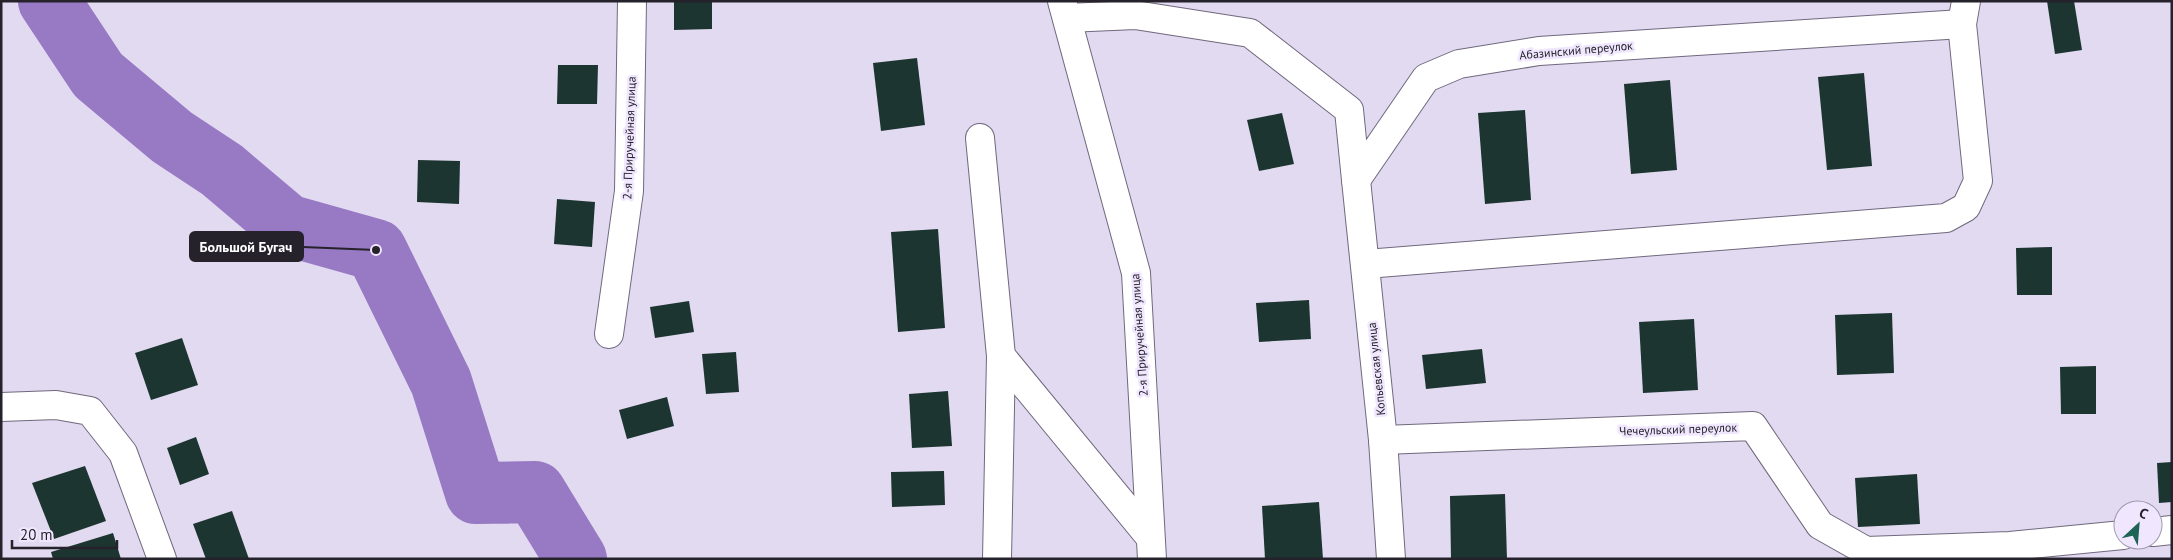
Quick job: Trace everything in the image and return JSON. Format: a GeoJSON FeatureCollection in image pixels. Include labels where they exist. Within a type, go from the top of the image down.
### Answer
{"type":"FeatureCollection","features":[{"type":"Feature","properties":{"kind":"street","name":"2-я Приручейная улица"},"geometry":{"type":"LineString","coordinates":[[609,334],[630,191],[632,1]]}},
{"type":"Feature","properties":{"kind":"street","name":"2-я Приручейная улица"},"geometry":{"type":"LineString","coordinates":[[1065,10],[1136,273],[1151,548]]}},
{"type":"Feature","properties":{"kind":"street"},"geometry":{"type":"LineString","coordinates":[[1065,10],[1135,16],[1250,33],[1349,110],[1356,180]]}},
{"type":"Feature","properties":{"kind":"street"},"geometry":{"type":"LineString","coordinates":[[1366,264],[1946,218],[1966,207],[1978,181],[1964,12]]}},
{"type":"Feature","properties":{"kind":"street","name":"Абазинский переулок"},"geometry":{"type":"LineString","coordinates":[[1356,180],[1426,78],[1459,64],[1539,51],[1964,12]]}},
{"type":"Feature","properties":{"kind":"street"},"geometry":{"type":"LineString","coordinates":[[980,138],[1001,356],[997,559]]}},
{"type":"Feature","properties":{"kind":"street","name":"Копьевская улица"},"geometry":{"type":"LineString","coordinates":[[1356,180],[1383,440],[1392,559]]}},
{"type":"Feature","properties":{"kind":"street"},"geometry":{"type":"LineString","coordinates":[[1001,356],[1151,548]]}},
{"type":"Feature","properties":{"kind":"street"},"geometry":{"type":"LineString","coordinates":[[1,407],[56,405],[90,411],[123,453],[162,559]]}},
{"type":"Feature","properties":{"kind":"street","name":"Чечеульский переулок"},"geometry":{"type":"LineString","coordinates":[[1383,440],[1752,426],[1820,525],[1866,550],[2010,546],[2113,536]]}},
{"type":"Feature","properties":{"kind":"building"},"geometry":{"type":"Polygon","coordinates":[[[674,1],[712,1],[712,29],[674,30],[674,1]]]}},
{"type":"Feature","properties":{"kind":"building"},"geometry":{"type":"Polygon","coordinates":[[[2047,1],[2074,1],[2082,50],[2055,54],[2047,1]]]}},
{"type":"Feature","properties":{"kind":"building"},"geometry":{"type":"Polygon","coordinates":[[[917,58],[925,125],[881,131],[873,63],[917,58]]]}},
{"type":"Feature","properties":{"kind":"building"},"geometry":{"type":"Polygon","coordinates":[[[558,65],[598,65],[597,104],[557,104],[558,65]]]}},
{"type":"Feature","properties":{"kind":"building"},"geometry":{"type":"Polygon","coordinates":[[[1864,73],[1872,166],[1827,170],[1818,77],[1864,73]]]}},
{"type":"Feature","properties":{"kind":"building"},"geometry":{"type":"Polygon","coordinates":[[[1670,80],[1677,170],[1631,174],[1624,84],[1670,80]]]}},
{"type":"Feature","properties":{"kind":"building"},"geometry":{"type":"Polygon","coordinates":[[[1525,110],[1531,200],[1485,204],[1478,113],[1525,110]]]}},
{"type":"Feature","properties":{"kind":"building"},"geometry":{"type":"Polygon","coordinates":[[[1282,113],[1294,164],[1259,171],[1247,120],[1282,113]]]}},
{"type":"Feature","properties":{"kind":"building"},"geometry":{"type":"Polygon","coordinates":[[[418,160],[460,161],[459,204],[417,202],[418,160]]]}},
{"type":"Feature","properties":{"kind":"building"},"geometry":{"type":"Polygon","coordinates":[[[557,199],[595,202],[592,247],[554,244],[557,199]]]}},
{"type":"Feature","properties":{"kind":"building"},"geometry":{"type":"Polygon","coordinates":[[[938,229],[945,328],[898,332],[891,232],[938,229]]]}},
{"type":"Feature","properties":{"kind":"building"},"geometry":{"type":"Polygon","coordinates":[[[2052,247],[2052,295],[2017,295],[2016,248],[2052,247]]]}},
{"type":"Feature","properties":{"kind":"building"},"geometry":{"type":"Polygon","coordinates":[[[1309,300],[1311,339],[1259,342],[1256,303],[1309,300]]]}},
{"type":"Feature","properties":{"kind":"building"},"geometry":{"type":"Polygon","coordinates":[[[689,301],[694,332],[655,338],[650,307],[689,301]]]}},
{"type":"Feature","properties":{"kind":"building"},"geometry":{"type":"Polygon","coordinates":[[[1892,313],[1894,373],[1837,375],[1835,315],[1892,313]]]}},
{"type":"Feature","properties":{"kind":"building"},"geometry":{"type":"Polygon","coordinates":[[[1694,319],[1698,390],[1643,393],[1639,322],[1694,319]]]}},
{"type":"Feature","properties":{"kind":"building"},"geometry":{"type":"Polygon","coordinates":[[[182,338],[198,385],[151,400],[135,353],[182,338]]]}},
{"type":"Feature","properties":{"kind":"building"},"geometry":{"type":"Polygon","coordinates":[[[1482,349],[1486,383],[1426,389],[1422,355],[1482,349]]]}},
{"type":"Feature","properties":{"kind":"building"},"geometry":{"type":"Polygon","coordinates":[[[736,352],[739,392],[706,394],[702,354],[736,352]]]}},
{"type":"Feature","properties":{"kind":"building"},"geometry":{"type":"Polygon","coordinates":[[[2096,366],[2096,414],[2061,414],[2060,367],[2096,366]]]}},
{"type":"Feature","properties":{"kind":"building"},"geometry":{"type":"Polygon","coordinates":[[[948,391],[952,446],[912,448],[909,394],[948,391]]]}},
{"type":"Feature","properties":{"kind":"building"},"geometry":{"type":"Polygon","coordinates":[[[667,397],[674,426],[627,439],[619,410],[667,397]]]}},
{"type":"Feature","properties":{"kind":"building"},"geometry":{"type":"Polygon","coordinates":[[[196,437],[209,474],[180,485],[167,448],[196,437]]]}},
{"type":"Feature","properties":{"kind":"building"},"geometry":{"type":"Polygon","coordinates":[[[2172,462],[2172,502],[2163,503],[2163,500],[2159,500],[2157,463],[2172,462]]]}},
{"type":"Feature","properties":{"kind":"building"},"geometry":{"type":"Polygon","coordinates":[[[85,466],[106,521],[54,539],[32,483],[85,466]]]}},
{"type":"Feature","properties":{"kind":"building"},"geometry":{"type":"Polygon","coordinates":[[[944,471],[945,505],[892,507],[891,472],[944,471]]]}},
{"type":"Feature","properties":{"kind":"building"},"geometry":{"type":"Polygon","coordinates":[[[1917,474],[1920,524],[1858,527],[1855,478],[1917,474]]]}},
{"type":"Feature","properties":{"kind":"building"},"geometry":{"type":"Polygon","coordinates":[[[1505,494],[1507,559],[1451,559],[1450,496],[1505,494]]]}},
{"type":"Feature","properties":{"kind":"building"},"geometry":{"type":"Polygon","coordinates":[[[1319,502],[1323,559],[1265,559],[1262,506],[1319,502]]]}},
{"type":"Feature","properties":{"kind":"building"},"geometry":{"type":"Polygon","coordinates":[[[232,511],[249,559],[206,559],[193,524],[232,511]]]}},
{"type":"Feature","properties":{"kind":"building"},"geometry":{"type":"Polygon","coordinates":[[[113,533],[121,559],[53,559],[51,552],[113,533]]]}},
{"type":"Feature","properties":{"kind":"waterway"},"geometry":{"type":"LineString","coordinates":[[49,1],[98,75],[172,137],[222,170],[287,225],[376,250],[441,382],[476,493],[535,492],[576,559]]}},
{"type":"Feature","properties":{"kind":"place","name":"Большой Бугач"},"geometry":{"type":"Point","coordinates":[376,250]}}]}
